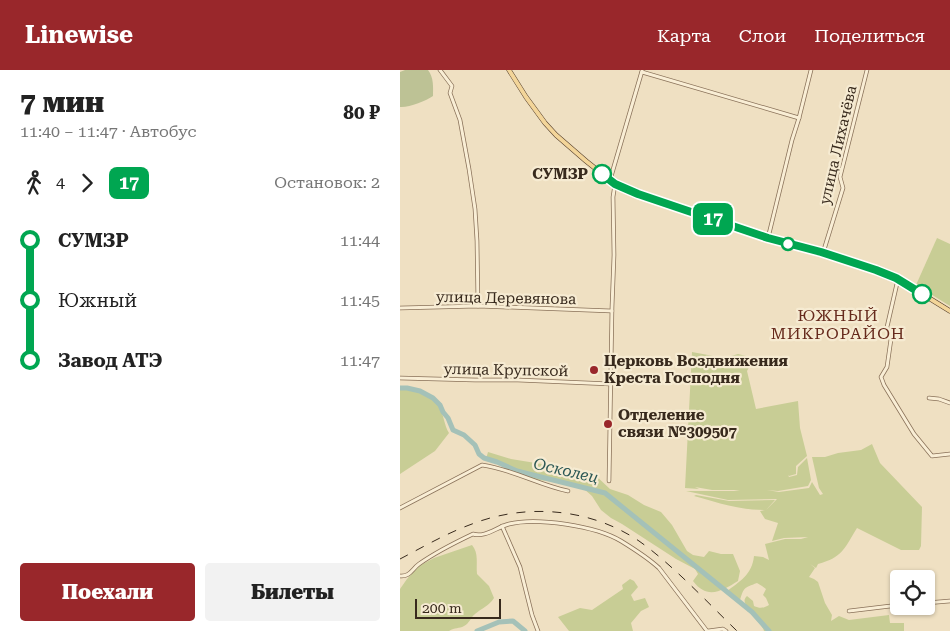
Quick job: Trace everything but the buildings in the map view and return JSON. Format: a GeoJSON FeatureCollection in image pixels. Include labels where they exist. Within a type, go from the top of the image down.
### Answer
{"type":"FeatureCollection","features":[{"type":"Feature","properties":{"kind":"main road"},"geometry":{"type":"LineString","coordinates":[[508,70],[545,123],[562,140],[615,184],[638,194],[768,238],[876,270],[898,279],[950,311]]}},
{"type":"Feature","properties":{"kind":"street"},"geometry":{"type":"LineString","coordinates":[[440,70],[452,86],[450,93],[460,120],[469,169],[475,209],[478,306]]}},
{"type":"Feature","properties":{"kind":"street"},"geometry":{"type":"LineString","coordinates":[[768,238],[811,70]]}},
{"type":"Feature","properties":{"kind":"street","name":"улица Лихачёва"},"geometry":{"type":"LineString","coordinates":[[823,253],[843,188],[840,178],[867,70]]}},
{"type":"Feature","properties":{"kind":"street"},"geometry":{"type":"LineString","coordinates":[[610,180],[642,71],[799,118]]}},
{"type":"Feature","properties":{"kind":"street"},"geometry":{"type":"LineString","coordinates":[[609,481],[614,254],[613,197],[615,184]]}},
{"type":"Feature","properties":{"kind":"street"},"geometry":{"type":"LineString","coordinates":[[898,279],[887,327],[891,339],[887,368],[881,378],[914,434],[932,456],[950,454]]}},
{"type":"Feature","properties":{"kind":"street","name":"улица Деревянова"},"geometry":{"type":"LineString","coordinates":[[400,308],[478,306],[612,311]]}},
{"type":"Feature","properties":{"kind":"street","name":"улица Крупской"},"geometry":{"type":"LineString","coordinates":[[400,378],[611,384]]}},
{"type":"Feature","properties":{"kind":"street"},"geometry":{"type":"LineString","coordinates":[[929,398],[950,403]]}},
{"type":"Feature","properties":{"kind":"street"},"geometry":{"type":"LineString","coordinates":[[400,508],[482,465],[494,467],[568,491]]}},
{"type":"Feature","properties":{"kind":"street"},"geometry":{"type":"LineString","coordinates":[[400,576],[403,577],[409,574],[417,565],[473,534],[478,536],[509,524],[556,522],[601,532],[621,541],[659,568],[708,631],[723,629],[726,631]]}},
{"type":"Feature","properties":{"kind":"street"},"geometry":{"type":"LineString","coordinates":[[502,526],[520,567],[538,631]]}},
{"type":"Feature","properties":{"kind":"street"},"geometry":{"type":"LineString","coordinates":[[935,602],[950,601]]}},
{"type":"Feature","properties":{"kind":"street"},"geometry":{"type":"LineString","coordinates":[[849,611],[890,606]]}},
{"type":"Feature","properties":{"kind":"green space"},"geometry":{"type":"Polygon","coordinates":[[[405,70],[428,70],[432,79],[433,96],[417,104],[400,107],[400,72],[405,70]]]}},
{"type":"Feature","properties":{"kind":"green space"},"geometry":{"type":"Polygon","coordinates":[[[937,238],[950,244],[950,306],[916,285],[937,238]]]}},
{"type":"Feature","properties":{"kind":"green space"},"geometry":{"type":"Polygon","coordinates":[[[692,352],[724,358],[738,354],[754,358],[747,371],[756,409],[798,401],[800,428],[807,456],[796,466],[796,474],[788,475],[789,477],[797,475],[798,467],[807,458],[811,480],[808,486],[778,491],[767,490],[779,492],[809,488],[812,482],[820,495],[823,494],[819,488],[812,457],[825,457],[861,450],[872,444],[880,463],[922,507],[921,546],[919,550],[901,550],[857,528],[846,547],[838,555],[818,564],[816,568],[810,564],[815,568],[809,577],[818,582],[825,603],[832,615],[831,621],[839,616],[849,620],[889,615],[890,623],[904,623],[904,631],[764,631],[753,614],[747,611],[745,600],[747,596],[753,601],[754,606],[760,608],[769,605],[763,595],[766,589],[757,583],[749,586],[745,588],[740,600],[733,598],[726,592],[748,573],[754,556],[769,560],[765,544],[785,539],[808,537],[784,538],[772,541],[778,523],[765,519],[760,511],[765,510],[721,504],[694,496],[729,501],[775,500],[766,510],[777,499],[728,500],[686,491],[740,490],[685,488],[692,352]]]}},
{"type":"Feature","properties":{"kind":"green space"},"geometry":{"type":"Polygon","coordinates":[[[400,389],[422,393],[432,398],[441,409],[449,433],[435,451],[400,474],[400,389]]]}},
{"type":"Feature","properties":{"kind":"green space"},"geometry":{"type":"Polygon","coordinates":[[[488,452],[511,459],[594,474],[610,489],[628,495],[644,505],[661,512],[672,525],[687,551],[693,555],[704,557],[709,551],[733,554],[740,571],[738,581],[715,592],[709,592],[698,587],[693,581],[698,574],[695,569],[611,518],[601,510],[592,496],[584,489],[579,486],[532,479],[486,459],[488,452]]]}},
{"type":"Feature","properties":{"kind":"green space"},"geometry":{"type":"Polygon","coordinates":[[[472,545],[476,555],[477,574],[489,586],[494,598],[492,601],[462,627],[449,631],[400,631],[400,589],[407,579],[419,566],[434,558],[472,545]]]}},
{"type":"Feature","properties":{"kind":"green space"},"geometry":{"type":"Polygon","coordinates":[[[630,579],[638,587],[631,595],[634,601],[645,598],[649,607],[641,611],[631,623],[633,631],[569,631],[558,617],[580,608],[592,610],[623,589],[622,585],[630,579]]]}},
{"type":"Feature","properties":{"kind":"waterway","name":"Осколец"},"geometry":{"type":"LineString","coordinates":[[400,388],[420,391],[433,398],[440,405],[453,430],[464,435],[475,445],[479,454],[484,458],[517,471],[605,493],[752,612],[769,631]]}},
{"type":"Feature","properties":{"kind":"waterway"},"geometry":{"type":"LineString","coordinates":[[477,631],[499,622],[513,621],[525,631]]}},
{"type":"Feature","properties":{"kind":"railway"},"geometry":{"type":"LineString","coordinates":[[400,559],[435,540],[493,517],[536,511],[579,516],[600,521],[639,541],[677,572],[737,631]]}},
{"type":"Feature","properties":{"kind":"bus line","name":"17"},"geometry":{"type":"LineString","coordinates":[[602,174],[615,184],[632,192],[768,238],[821,252],[887,274],[922,294]]}},
{"type":"Feature","properties":{"kind":"place","name":"СУМЗР"},"geometry":{"type":"Point","coordinates":[602,174]}},
{"type":"Feature","properties":{"kind":"place","name":"Церковь Воздвижения Креста Господня"},"geometry":{"type":"Point","coordinates":[594,370]}},
{"type":"Feature","properties":{"kind":"place","name":"Отделение связи №309507"},"geometry":{"type":"Point","coordinates":[608,424]}},
{"type":"Feature","properties":{"kind":"district","name":"ЮЖНЫЙ МИКРОРАЙОН"},"geometry":{"type":"Point","coordinates":[838,324]}}]}
